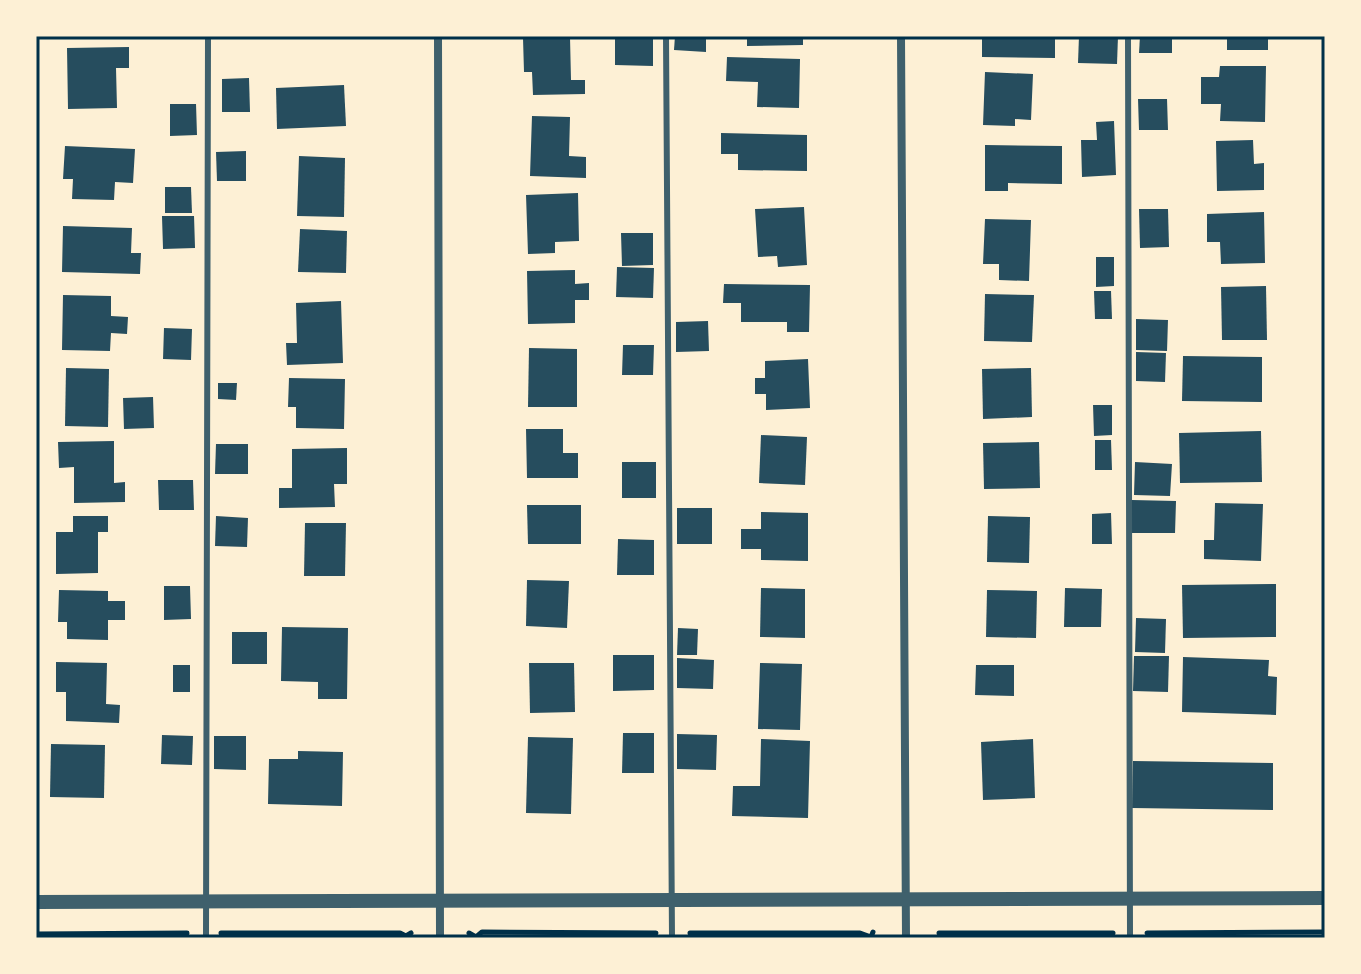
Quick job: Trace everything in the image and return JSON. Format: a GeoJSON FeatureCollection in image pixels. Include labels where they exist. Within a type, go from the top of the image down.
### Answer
{"type":"FeatureCollection","features":[{"type":"Feature","properties":{"kind":"street"},"geometry":{"type":"LineString","coordinates":[[438,36],[440,938]]}},
{"type":"Feature","properties":{"kind":"street"},"geometry":{"type":"LineString","coordinates":[[901,36],[906,938]]}},
{"type":"Feature","properties":{"kind":"street"},"geometry":{"type":"LineString","coordinates":[[36,902],[1325,898]]}},
{"type":"Feature","properties":{"kind":"lane"},"geometry":{"type":"LineString","coordinates":[[206,938],[208,36]]}},
{"type":"Feature","properties":{"kind":"lane"},"geometry":{"type":"LineString","coordinates":[[666,36],[672,938]]}},
{"type":"Feature","properties":{"kind":"lane"},"geometry":{"type":"LineString","coordinates":[[1128,36],[1130,938]]}},
{"type":"Feature","properties":{"kind":"building"},"geometry":{"type":"Polygon","coordinates":[[[615,36],[653,36],[653,66],[615,65],[615,36]]]}},
{"type":"Feature","properties":{"kind":"building"},"geometry":{"type":"Polygon","coordinates":[[[675,36],[706,36],[706,52],[674,50],[675,36]]]}},
{"type":"Feature","properties":{"kind":"building"},"geometry":{"type":"Polygon","coordinates":[[[747,36],[803,36],[803,45],[747,46],[747,36]]]}},
{"type":"Feature","properties":{"kind":"building"},"geometry":{"type":"Polygon","coordinates":[[[982,36],[1055,36],[1055,58],[982,57],[982,36]]]}},
{"type":"Feature","properties":{"kind":"building"},"geometry":{"type":"Polygon","coordinates":[[[1079,36],[1118,36],[1117,64],[1078,63],[1079,36]]]}},
{"type":"Feature","properties":{"kind":"building"},"geometry":{"type":"Polygon","coordinates":[[[1140,36],[1172,36],[1172,53],[1139,53],[1140,36]]]}},
{"type":"Feature","properties":{"kind":"building"},"geometry":{"type":"Polygon","coordinates":[[[1227,36],[1268,36],[1268,50],[1227,50],[1227,36]]]}},
{"type":"Feature","properties":{"kind":"building"},"geometry":{"type":"Polygon","coordinates":[[[570,37],[571,80],[585,80],[585,94],[533,95],[532,72],[524,72],[523,38],[570,37]]]}},
{"type":"Feature","properties":{"kind":"building"},"geometry":{"type":"Polygon","coordinates":[[[129,47],[129,68],[116,68],[117,108],[68,109],[67,48],[129,47]]]}},
{"type":"Feature","properties":{"kind":"building"},"geometry":{"type":"Polygon","coordinates":[[[727,57],[800,59],[799,108],[757,107],[758,82],[726,81],[727,57]]]}},
{"type":"Feature","properties":{"kind":"building"},"geometry":{"type":"Polygon","coordinates":[[[1220,66],[1266,66],[1265,122],[1220,121],[1221,104],[1201,104],[1201,77],[1219,77],[1220,66]]]}},
{"type":"Feature","properties":{"kind":"building"},"geometry":{"type":"Polygon","coordinates":[[[985,72],[1033,74],[1031,120],[1015,119],[1015,126],[983,125],[985,72]]]}},
{"type":"Feature","properties":{"kind":"building"},"geometry":{"type":"Polygon","coordinates":[[[249,78],[250,112],[222,112],[222,79],[249,78]]]}},
{"type":"Feature","properties":{"kind":"building"},"geometry":{"type":"Polygon","coordinates":[[[344,85],[346,126],[277,129],[276,88],[344,85]]]}},
{"type":"Feature","properties":{"kind":"building"},"geometry":{"type":"Polygon","coordinates":[[[1138,99],[1167,99],[1168,130],[1139,130],[1138,99]]]}},
{"type":"Feature","properties":{"kind":"building"},"geometry":{"type":"Polygon","coordinates":[[[170,104],[196,104],[197,135],[170,136],[170,104]]]}},
{"type":"Feature","properties":{"kind":"building"},"geometry":{"type":"Polygon","coordinates":[[[532,116],[570,117],[569,156],[586,157],[586,178],[530,176],[532,116]]]}},
{"type":"Feature","properties":{"kind":"building"},"geometry":{"type":"Polygon","coordinates":[[[1114,121],[1116,175],[1082,177],[1081,140],[1097,140],[1096,122],[1114,121]]]}},
{"type":"Feature","properties":{"kind":"building"},"geometry":{"type":"Polygon","coordinates":[[[721,133],[807,135],[807,171],[738,170],[738,154],[721,154],[721,133]]]}},
{"type":"Feature","properties":{"kind":"building"},"geometry":{"type":"Polygon","coordinates":[[[1253,140],[1254,164],[1264,163],[1264,190],[1217,191],[1216,141],[1253,140]]]}},
{"type":"Feature","properties":{"kind":"building"},"geometry":{"type":"Polygon","coordinates":[[[985,145],[1062,146],[1062,184],[1008,183],[1008,191],[985,191],[985,145]]]}},
{"type":"Feature","properties":{"kind":"building"},"geometry":{"type":"Polygon","coordinates":[[[65,146],[135,149],[133,183],[115,182],[114,200],[72,199],[73,179],[63,179],[65,146]]]}},
{"type":"Feature","properties":{"kind":"building"},"geometry":{"type":"Polygon","coordinates":[[[246,151],[246,181],[217,181],[216,152],[246,151]]]}},
{"type":"Feature","properties":{"kind":"building"},"geometry":{"type":"Polygon","coordinates":[[[299,156],[345,158],[344,217],[297,216],[299,156]]]}},
{"type":"Feature","properties":{"kind":"building"},"geometry":{"type":"Polygon","coordinates":[[[165,187],[191,187],[192,213],[165,213],[165,187]]]}},
{"type":"Feature","properties":{"kind":"building"},"geometry":{"type":"Polygon","coordinates":[[[578,193],[579,241],[555,242],[555,253],[528,254],[526,195],[578,193]]]}},
{"type":"Feature","properties":{"kind":"building"},"geometry":{"type":"Polygon","coordinates":[[[804,207],[807,265],[778,267],[777,256],[758,257],[755,209],[804,207]]]}},
{"type":"Feature","properties":{"kind":"building"},"geometry":{"type":"Polygon","coordinates":[[[1139,209],[1168,209],[1169,247],[1140,248],[1139,209]]]}},
{"type":"Feature","properties":{"kind":"building"},"geometry":{"type":"Polygon","coordinates":[[[1264,212],[1265,263],[1221,264],[1220,242],[1207,242],[1207,214],[1264,212]]]}},
{"type":"Feature","properties":{"kind":"building"},"geometry":{"type":"Polygon","coordinates":[[[162,216],[194,216],[195,248],[163,249],[162,216]]]}},
{"type":"Feature","properties":{"kind":"building"},"geometry":{"type":"Polygon","coordinates":[[[985,219],[1031,220],[1029,281],[999,280],[999,264],[983,264],[985,219]]]}},
{"type":"Feature","properties":{"kind":"building"},"geometry":{"type":"Polygon","coordinates":[[[63,226],[132,228],[131,253],[141,253],[140,274],[62,272],[63,226]]]}},
{"type":"Feature","properties":{"kind":"building"},"geometry":{"type":"Polygon","coordinates":[[[300,229],[347,231],[346,273],[298,272],[300,229]]]}},
{"type":"Feature","properties":{"kind":"building"},"geometry":{"type":"Polygon","coordinates":[[[621,233],[653,233],[653,265],[622,266],[621,233]]]}},
{"type":"Feature","properties":{"kind":"building"},"geometry":{"type":"Polygon","coordinates":[[[1096,257],[1114,257],[1114,286],[1096,287],[1096,257]]]}},
{"type":"Feature","properties":{"kind":"building"},"geometry":{"type":"Polygon","coordinates":[[[617,267],[654,268],[653,298],[616,297],[617,267]]]}},
{"type":"Feature","properties":{"kind":"building"},"geometry":{"type":"Polygon","coordinates":[[[575,270],[575,284],[589,283],[589,300],[575,300],[575,323],[528,324],[527,271],[575,270]]]}},
{"type":"Feature","properties":{"kind":"building"},"geometry":{"type":"Polygon","coordinates":[[[724,284],[810,285],[809,332],[787,332],[787,322],[741,322],[741,303],[723,303],[724,284]]]}},
{"type":"Feature","properties":{"kind":"building"},"geometry":{"type":"Polygon","coordinates":[[[1266,286],[1267,340],[1222,340],[1221,287],[1266,286]]]}},
{"type":"Feature","properties":{"kind":"building"},"geometry":{"type":"Polygon","coordinates":[[[1094,291],[1111,291],[1112,319],[1095,319],[1094,291]]]}},
{"type":"Feature","properties":{"kind":"building"},"geometry":{"type":"Polygon","coordinates":[[[985,294],[1034,295],[1032,342],[984,341],[985,294]]]}},
{"type":"Feature","properties":{"kind":"building"},"geometry":{"type":"Polygon","coordinates":[[[63,295],[111,296],[111,316],[128,317],[127,334],[111,333],[110,351],[62,350],[63,295]]]}},
{"type":"Feature","properties":{"kind":"building"},"geometry":{"type":"Polygon","coordinates":[[[341,301],[343,363],[287,365],[286,343],[297,343],[296,303],[341,301]]]}},
{"type":"Feature","properties":{"kind":"building"},"geometry":{"type":"Polygon","coordinates":[[[1136,319],[1168,320],[1167,351],[1136,350],[1136,319]]]}},
{"type":"Feature","properties":{"kind":"building"},"geometry":{"type":"Polygon","coordinates":[[[708,321],[709,351],[676,352],[676,322],[708,321]]]}},
{"type":"Feature","properties":{"kind":"building"},"geometry":{"type":"Polygon","coordinates":[[[164,328],[192,329],[191,360],[163,359],[164,328]]]}},
{"type":"Feature","properties":{"kind":"building"},"geometry":{"type":"Polygon","coordinates":[[[623,345],[654,345],[653,375],[622,375],[623,345]]]}},
{"type":"Feature","properties":{"kind":"building"},"geometry":{"type":"Polygon","coordinates":[[[529,348],[577,349],[577,407],[528,407],[529,348]]]}},
{"type":"Feature","properties":{"kind":"building"},"geometry":{"type":"Polygon","coordinates":[[[1136,352],[1166,353],[1165,382],[1136,381],[1136,352]]]}},
{"type":"Feature","properties":{"kind":"building"},"geometry":{"type":"Polygon","coordinates":[[[1183,356],[1262,357],[1262,402],[1182,401],[1183,356]]]}},
{"type":"Feature","properties":{"kind":"building"},"geometry":{"type":"Polygon","coordinates":[[[808,359],[810,408],[766,410],[766,394],[755,394],[755,378],[765,378],[765,361],[808,359]]]}},
{"type":"Feature","properties":{"kind":"building"},"geometry":{"type":"Polygon","coordinates":[[[66,368],[109,369],[108,427],[65,426],[66,368]]]}},
{"type":"Feature","properties":{"kind":"building"},"geometry":{"type":"Polygon","coordinates":[[[1031,368],[1032,417],[983,419],[982,369],[1031,368]]]}},
{"type":"Feature","properties":{"kind":"building"},"geometry":{"type":"Polygon","coordinates":[[[289,378],[345,379],[344,429],[296,428],[296,407],[288,407],[289,378]]]}},
{"type":"Feature","properties":{"kind":"building"},"geometry":{"type":"Polygon","coordinates":[[[218,383],[237,383],[236,400],[218,399],[218,383]]]}},
{"type":"Feature","properties":{"kind":"building"},"geometry":{"type":"Polygon","coordinates":[[[153,397],[154,428],[124,429],[123,398],[153,397]]]}},
{"type":"Feature","properties":{"kind":"building"},"geometry":{"type":"Polygon","coordinates":[[[1093,405],[1112,405],[1112,435],[1094,436],[1093,405]]]}},
{"type":"Feature","properties":{"kind":"building"},"geometry":{"type":"Polygon","coordinates":[[[526,429],[563,429],[563,453],[578,453],[578,478],[527,478],[526,429]]]}},
{"type":"Feature","properties":{"kind":"building"},"geometry":{"type":"Polygon","coordinates":[[[1261,431],[1262,482],[1180,483],[1179,433],[1261,431]]]}},
{"type":"Feature","properties":{"kind":"building"},"geometry":{"type":"Polygon","coordinates":[[[761,435],[807,437],[805,485],[759,483],[761,435]]]}},
{"type":"Feature","properties":{"kind":"building"},"geometry":{"type":"Polygon","coordinates":[[[1095,440],[1111,440],[1112,470],[1095,470],[1095,440]]]}},
{"type":"Feature","properties":{"kind":"building"},"geometry":{"type":"Polygon","coordinates":[[[114,441],[114,483],[125,482],[125,502],[74,503],[74,467],[59,468],[58,442],[114,441]]]}},
{"type":"Feature","properties":{"kind":"building"},"geometry":{"type":"Polygon","coordinates":[[[1039,442],[1040,488],[984,489],[983,443],[1039,442]]]}},
{"type":"Feature","properties":{"kind":"building"},"geometry":{"type":"Polygon","coordinates":[[[216,444],[248,444],[248,474],[215,474],[216,444]]]}},
{"type":"Feature","properties":{"kind":"building"},"geometry":{"type":"Polygon","coordinates":[[[347,448],[347,484],[334,484],[335,507],[279,508],[279,488],[292,488],[292,449],[347,448]]]}},
{"type":"Feature","properties":{"kind":"building"},"geometry":{"type":"Polygon","coordinates":[[[622,462],[656,462],[656,498],[622,498],[622,462]]]}},
{"type":"Feature","properties":{"kind":"building"},"geometry":{"type":"Polygon","coordinates":[[[1135,462],[1172,464],[1170,496],[1134,495],[1135,462]]]}},
{"type":"Feature","properties":{"kind":"building"},"geometry":{"type":"Polygon","coordinates":[[[158,480],[193,480],[194,510],[159,510],[158,480]]]}},
{"type":"Feature","properties":{"kind":"building"},"geometry":{"type":"Polygon","coordinates":[[[1132,500],[1176,501],[1175,533],[1132,533],[1132,500]]]}},
{"type":"Feature","properties":{"kind":"building"},"geometry":{"type":"Polygon","coordinates":[[[1215,503],[1263,504],[1261,561],[1204,559],[1204,540],[1214,540],[1215,503]]]}},
{"type":"Feature","properties":{"kind":"building"},"geometry":{"type":"Polygon","coordinates":[[[527,505],[581,505],[581,544],[528,544],[527,505]]]}},
{"type":"Feature","properties":{"kind":"building"},"geometry":{"type":"Polygon","coordinates":[[[677,508],[712,508],[712,544],[677,544],[677,508]]]}},
{"type":"Feature","properties":{"kind":"building"},"geometry":{"type":"Polygon","coordinates":[[[761,512],[808,513],[808,561],[761,560],[761,549],[741,549],[741,529],[761,529],[761,512]]]}},
{"type":"Feature","properties":{"kind":"building"},"geometry":{"type":"Polygon","coordinates":[[[1111,513],[1112,544],[1092,544],[1092,514],[1111,513]]]}},
{"type":"Feature","properties":{"kind":"building"},"geometry":{"type":"Polygon","coordinates":[[[73,516],[108,516],[108,532],[98,532],[98,573],[56,574],[56,532],[73,532],[73,516]]]}},
{"type":"Feature","properties":{"kind":"building"},"geometry":{"type":"Polygon","coordinates":[[[216,516],[248,518],[247,547],[215,546],[216,516]]]}},
{"type":"Feature","properties":{"kind":"building"},"geometry":{"type":"Polygon","coordinates":[[[988,516],[1030,517],[1029,563],[987,562],[988,516]]]}},
{"type":"Feature","properties":{"kind":"building"},"geometry":{"type":"Polygon","coordinates":[[[305,523],[346,523],[345,576],[304,576],[305,523]]]}},
{"type":"Feature","properties":{"kind":"building"},"geometry":{"type":"Polygon","coordinates":[[[618,539],[654,540],[654,575],[617,575],[618,539]]]}},
{"type":"Feature","properties":{"kind":"building"},"geometry":{"type":"Polygon","coordinates":[[[527,580],[569,581],[567,628],[526,626],[527,580]]]}},
{"type":"Feature","properties":{"kind":"building"},"geometry":{"type":"Polygon","coordinates":[[[1276,584],[1276,637],[1183,638],[1182,585],[1276,584]]]}},
{"type":"Feature","properties":{"kind":"building"},"geometry":{"type":"Polygon","coordinates":[[[164,586],[190,586],[191,619],[164,620],[164,586]]]}},
{"type":"Feature","properties":{"kind":"building"},"geometry":{"type":"Polygon","coordinates":[[[761,588],[805,589],[805,638],[760,637],[761,588]]]}},
{"type":"Feature","properties":{"kind":"building"},"geometry":{"type":"Polygon","coordinates":[[[1065,588],[1102,589],[1101,627],[1064,627],[1065,588]]]}},
{"type":"Feature","properties":{"kind":"building"},"geometry":{"type":"Polygon","coordinates":[[[59,590],[108,591],[108,601],[125,601],[125,620],[108,620],[108,640],[67,639],[67,622],[58,622],[59,590]]]}},
{"type":"Feature","properties":{"kind":"building"},"geometry":{"type":"Polygon","coordinates":[[[987,590],[1037,591],[1036,638],[986,637],[987,590]]]}},
{"type":"Feature","properties":{"kind":"building"},"geometry":{"type":"Polygon","coordinates":[[[1136,618],[1166,619],[1165,653],[1135,652],[1136,618]]]}},
{"type":"Feature","properties":{"kind":"building"},"geometry":{"type":"Polygon","coordinates":[[[282,627],[348,628],[347,699],[318,699],[318,682],[281,681],[282,627]]]}},
{"type":"Feature","properties":{"kind":"building"},"geometry":{"type":"Polygon","coordinates":[[[678,628],[698,629],[697,655],[677,655],[678,628]]]}},
{"type":"Feature","properties":{"kind":"building"},"geometry":{"type":"Polygon","coordinates":[[[232,632],[267,632],[267,664],[232,664],[232,632]]]}},
{"type":"Feature","properties":{"kind":"building"},"geometry":{"type":"Polygon","coordinates":[[[613,655],[654,655],[654,690],[613,691],[613,655]]]}},
{"type":"Feature","properties":{"kind":"building"},"geometry":{"type":"Polygon","coordinates":[[[1134,656],[1169,656],[1168,692],[1133,691],[1134,656]]]}},
{"type":"Feature","properties":{"kind":"building"},"geometry":{"type":"Polygon","coordinates":[[[1183,657],[1269,660],[1268,676],[1277,677],[1276,715],[1182,712],[1183,657]]]}},
{"type":"Feature","properties":{"kind":"building"},"geometry":{"type":"Polygon","coordinates":[[[677,658],[714,660],[713,689],[677,688],[677,658]]]}},
{"type":"Feature","properties":{"kind":"building"},"geometry":{"type":"Polygon","coordinates":[[[56,662],[107,663],[106,704],[120,705],[119,723],[66,721],[66,692],[56,692],[56,662]]]}},
{"type":"Feature","properties":{"kind":"building"},"geometry":{"type":"Polygon","coordinates":[[[529,663],[574,663],[575,712],[530,713],[529,663]]]}},
{"type":"Feature","properties":{"kind":"building"},"geometry":{"type":"Polygon","coordinates":[[[760,663],[802,664],[800,730],[758,729],[760,663]]]}},
{"type":"Feature","properties":{"kind":"building"},"geometry":{"type":"Polygon","coordinates":[[[173,665],[190,665],[190,692],[173,692],[173,665]]]}},
{"type":"Feature","properties":{"kind":"building"},"geometry":{"type":"Polygon","coordinates":[[[976,665],[1014,665],[1014,696],[975,695],[976,665]]]}},
{"type":"Feature","properties":{"kind":"building"},"geometry":{"type":"Polygon","coordinates":[[[623,733],[654,733],[654,773],[622,773],[623,733]]]}},
{"type":"Feature","properties":{"kind":"building"},"geometry":{"type":"Polygon","coordinates":[[[677,734],[717,735],[716,770],[677,769],[677,734]]]}},
{"type":"Feature","properties":{"kind":"building"},"geometry":{"type":"Polygon","coordinates":[[[162,735],[193,736],[192,765],[161,764],[162,735]]]}},
{"type":"Feature","properties":{"kind":"building"},"geometry":{"type":"Polygon","coordinates":[[[214,736],[246,736],[246,770],[214,769],[214,736]]]}},
{"type":"Feature","properties":{"kind":"building"},"geometry":{"type":"Polygon","coordinates":[[[528,737],[573,738],[571,814],[526,813],[528,737]]]}},
{"type":"Feature","properties":{"kind":"building"},"geometry":{"type":"Polygon","coordinates":[[[761,739],[810,741],[808,818],[732,816],[733,786],[760,786],[761,739]]]}},
{"type":"Feature","properties":{"kind":"building"},"geometry":{"type":"Polygon","coordinates":[[[1033,739],[1035,798],[983,800],[981,742],[1033,739]]]}},
{"type":"Feature","properties":{"kind":"building"},"geometry":{"type":"Polygon","coordinates":[[[51,744],[105,745],[104,798],[50,797],[51,744]]]}},
{"type":"Feature","properties":{"kind":"building"},"geometry":{"type":"Polygon","coordinates":[[[298,751],[343,752],[342,806],[268,804],[269,759],[298,759],[298,751]]]}},
{"type":"Feature","properties":{"kind":"building"},"geometry":{"type":"Polygon","coordinates":[[[1133,761],[1273,763],[1273,810],[1132,808],[1133,761]]]}}]}
